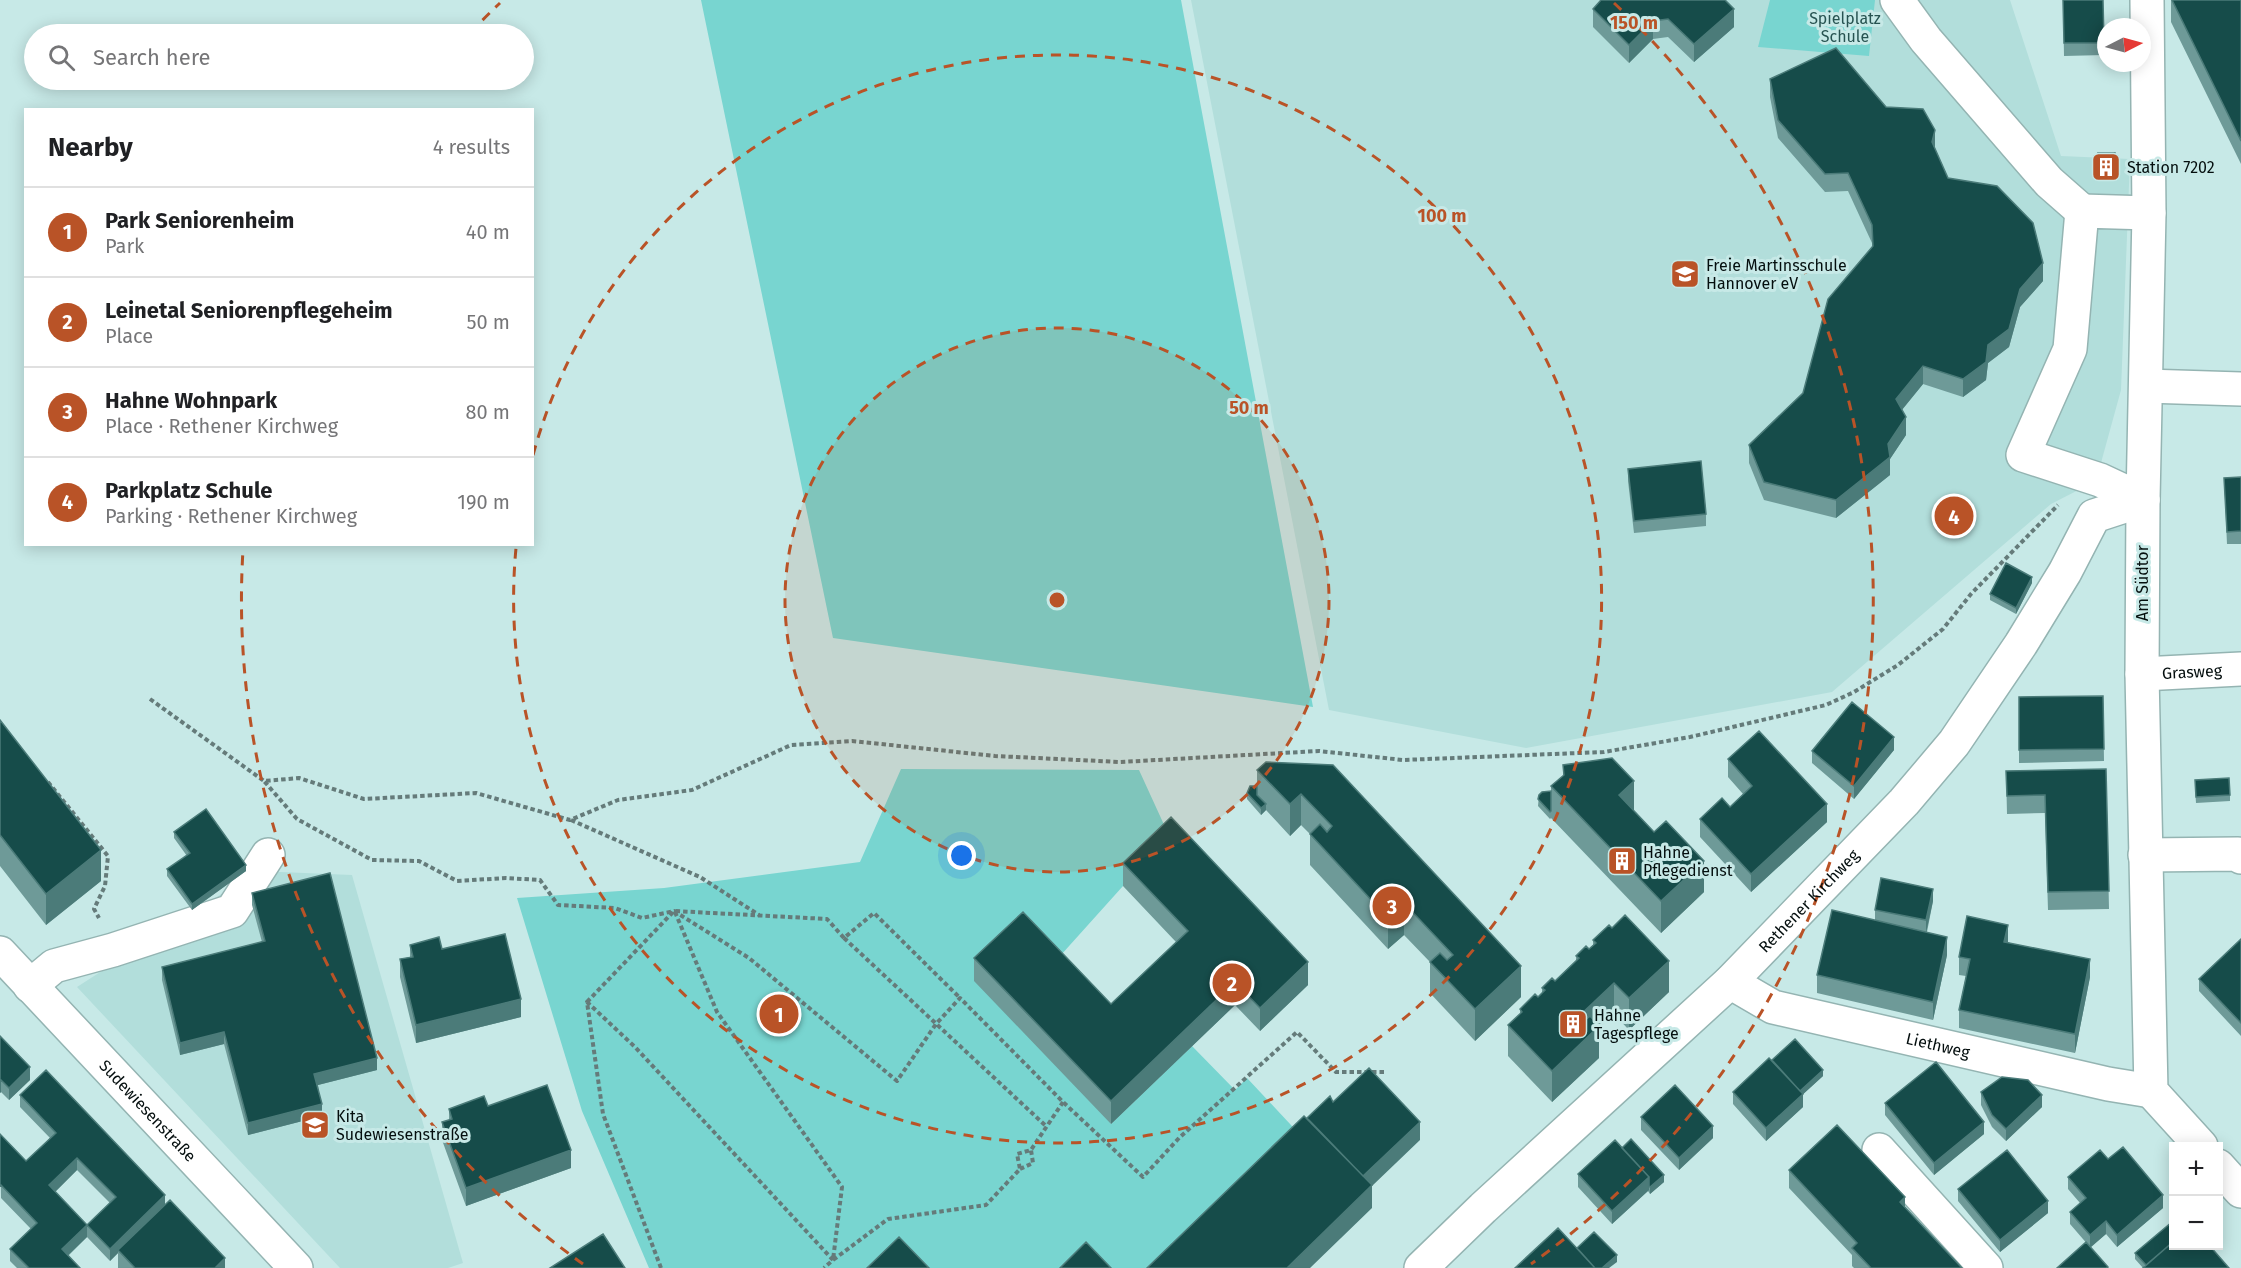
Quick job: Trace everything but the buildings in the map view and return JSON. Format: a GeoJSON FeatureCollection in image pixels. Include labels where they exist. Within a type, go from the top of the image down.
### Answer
{"type":"FeatureCollection","features":[{"type":"Feature","properties":{"kind":"street"},"geometry":{"type":"LineString","coordinates":[[1897,0],[1926,40],[2049,182],[2082,211],[2149,213]]}},
{"type":"Feature","properties":{"kind":"street","name":"Am Südtor"},"geometry":{"type":"LineString","coordinates":[[2147,0],[2149,213],[2142,500],[2142,674],[2151,1091]]}},
{"type":"Feature","properties":{"kind":"street"},"geometry":{"type":"LineString","coordinates":[[2082,211],[2070,349],[2024,455],[2100,480],[2142,500]]}},
{"type":"Feature","properties":{"kind":"street"},"geometry":{"type":"LineString","coordinates":[[2146,386],[2241,389]]}},
{"type":"Feature","properties":{"kind":"street","name":"Rethener Kirchweg"},"geometry":{"type":"LineString","coordinates":[[1421,1268],[1483,1208],[1730,982],[1904,802],[1954,743],[2021,645],[2065,572],[2094,516],[2142,500]]}},
{"type":"Feature","properties":{"kind":"street","name":"Grasweg"},"geometry":{"type":"LineString","coordinates":[[2142,674],[2241,669]]}},
{"type":"Feature","properties":{"kind":"street"},"geometry":{"type":"LineString","coordinates":[[2145,855],[2238,854],[2241,857]]}},
{"type":"Feature","properties":{"kind":"street"},"geometry":{"type":"LineString","coordinates":[[10,969],[54,966],[113,950],[232,911],[268,855]]}},
{"type":"Feature","properties":{"kind":"street","name":"Sudewiesenstraße"},"geometry":{"type":"LineString","coordinates":[[10,969],[296,1268]]}},
{"type":"Feature","properties":{"kind":"street","name":"Liethweg"},"geometry":{"type":"LineString","coordinates":[[1730,982],[1773,1007],[2108,1084],[2151,1091]]}},
{"type":"Feature","properties":{"kind":"street"},"geometry":{"type":"LineString","coordinates":[[2151,1091],[2197,1142]]}},
{"type":"Feature","properties":{"kind":"street"},"geometry":{"type":"LineString","coordinates":[[1879,1150],[1986,1268]]}},
{"type":"Feature","properties":{"kind":"street"},"geometry":{"type":"LineString","coordinates":[[2223,1171],[2241,1191]]}},
{"type":"Feature","properties":{"kind":"path"},"geometry":{"type":"LineString","coordinates":[[570,820],[618,800],[692,790],[760,758],[792,745],[802,744],[852,741],[995,756],[1120,762],[1319,752],[1403,760],[1605,752],[1690,737],[1826,705],[1854,692],[1898,665],[1943,629],[1971,594],[2053,508],[2100,480]]}},
{"type":"Feature","properties":{"kind":"path"},"geometry":{"type":"LineString","coordinates":[[150,699],[264,781],[297,819],[372,860],[419,861],[456,880],[506,878],[540,880],[558,905],[615,908],[642,918],[675,911],[827,919],[844,938],[1047,1127]]}},
{"type":"Feature","properties":{"kind":"path"},"geometry":{"type":"LineString","coordinates":[[43,776],[108,856],[105,886],[94,909],[113,950]]}},
{"type":"Feature","properties":{"kind":"path"},"geometry":{"type":"LineString","coordinates":[[264,781],[298,778],[364,799],[477,793],[570,820],[700,877],[760,916]]}},
{"type":"Feature","properties":{"kind":"path"},"geometry":{"type":"LineString","coordinates":[[587,1002],[675,911]]}},
{"type":"Feature","properties":{"kind":"path"},"geometry":{"type":"LineString","coordinates":[[675,911],[749,958],[897,1081],[936,1024],[960,998]]}},
{"type":"Feature","properties":{"kind":"path"},"geometry":{"type":"LineString","coordinates":[[675,911],[717,1012],[842,1186],[834,1260]]}},
{"type":"Feature","properties":{"kind":"path"},"geometry":{"type":"LineString","coordinates":[[844,938],[874,913],[1063,1102],[1143,1177],[1179,1138],[1297,1032],[1336,1072],[1384,1072]]}},
{"type":"Feature","properties":{"kind":"path"},"geometry":{"type":"LineString","coordinates":[[587,1002],[635,1047],[834,1260]]}},
{"type":"Feature","properties":{"kind":"path"},"geometry":{"type":"LineString","coordinates":[[587,1002],[603,1114],[661,1268]]}},
{"type":"Feature","properties":{"kind":"path"},"geometry":{"type":"LineString","coordinates":[[1020,1169],[1017,1154],[1031,1150],[1063,1102]]}},
{"type":"Feature","properties":{"kind":"path"},"geometry":{"type":"LineString","coordinates":[[824,1268],[888,1219],[986,1204],[1020,1169],[1033,1163],[1031,1150]]}},
{"type":"Feature","properties":{"kind":"shaded area","name":"Freie Martinsschule Hannover eV"},"geometry":{"type":"Polygon","coordinates":[[[1191,0],[2010,0],[2061,156],[2130,159],[2121,390],[2096,481],[2051,504],[1832,692],[1526,748],[1329,710],[1191,0]]]}},
{"type":"Feature","properties":{"kind":"shaded area","name":"Kita Sudewiesenstraße"},"geometry":{"type":"Polygon","coordinates":[[[257,871],[352,875],[463,1263],[448,1268],[340,1268],[77,987],[257,871]]]}},
{"type":"Feature","properties":{"kind":"green space"},"geometry":{"type":"Polygon","coordinates":[[[701,0],[1181,0],[1313,707],[833,638],[701,0]]]}},
{"type":"Feature","properties":{"kind":"green space","name":"Spielplatz Schule"},"geometry":{"type":"Polygon","coordinates":[[[1770,0],[1875,0],[1869,56],[1758,47],[1770,0]]]}},
{"type":"Feature","properties":{"kind":"green space"},"geometry":{"type":"Polygon","coordinates":[[[901,769],[1139,770],[1171,840],[1123,886],[1052,965],[1111,1124],[1192,1046],[1235,1090],[1247,1078],[1304,1139],[1171,1268],[649,1268],[582,1111],[517,898],[664,888],[860,862],[901,769]]]}},
{"type":"Feature","properties":{"kind":"place","name":"Station 7202"},"geometry":{"type":"Point","coordinates":[2106,167]}},
{"type":"Feature","properties":{"kind":"place","name":"Freie Martinsschule Hannover eV"},"geometry":{"type":"Point","coordinates":[1685,274]}},
{"type":"Feature","properties":{"kind":"place","name":"Parkplatz Schule"},"geometry":{"type":"Point","coordinates":[1954,516]}},
{"type":"Feature","properties":{"kind":"place","name":"Hahne Pflegedienst"},"geometry":{"type":"Point","coordinates":[1622,861]}},
{"type":"Feature","properties":{"kind":"place","name":"Hahne Wohnpark"},"geometry":{"type":"Point","coordinates":[1392,906]}},
{"type":"Feature","properties":{"kind":"place","name":"Leinetal Seniorenpflegeheim"},"geometry":{"type":"Point","coordinates":[1232,983]}},
{"type":"Feature","properties":{"kind":"place","name":"Park Seniorenheim"},"geometry":{"type":"Point","coordinates":[779,1014]}},
{"type":"Feature","properties":{"kind":"place","name":"Hahne Tagespflege"},"geometry":{"type":"Point","coordinates":[1573,1024]}},
{"type":"Feature","properties":{"kind":"place","name":"Kita Sudewiesenstraße"},"geometry":{"type":"Point","coordinates":[315,1125]}}]}
